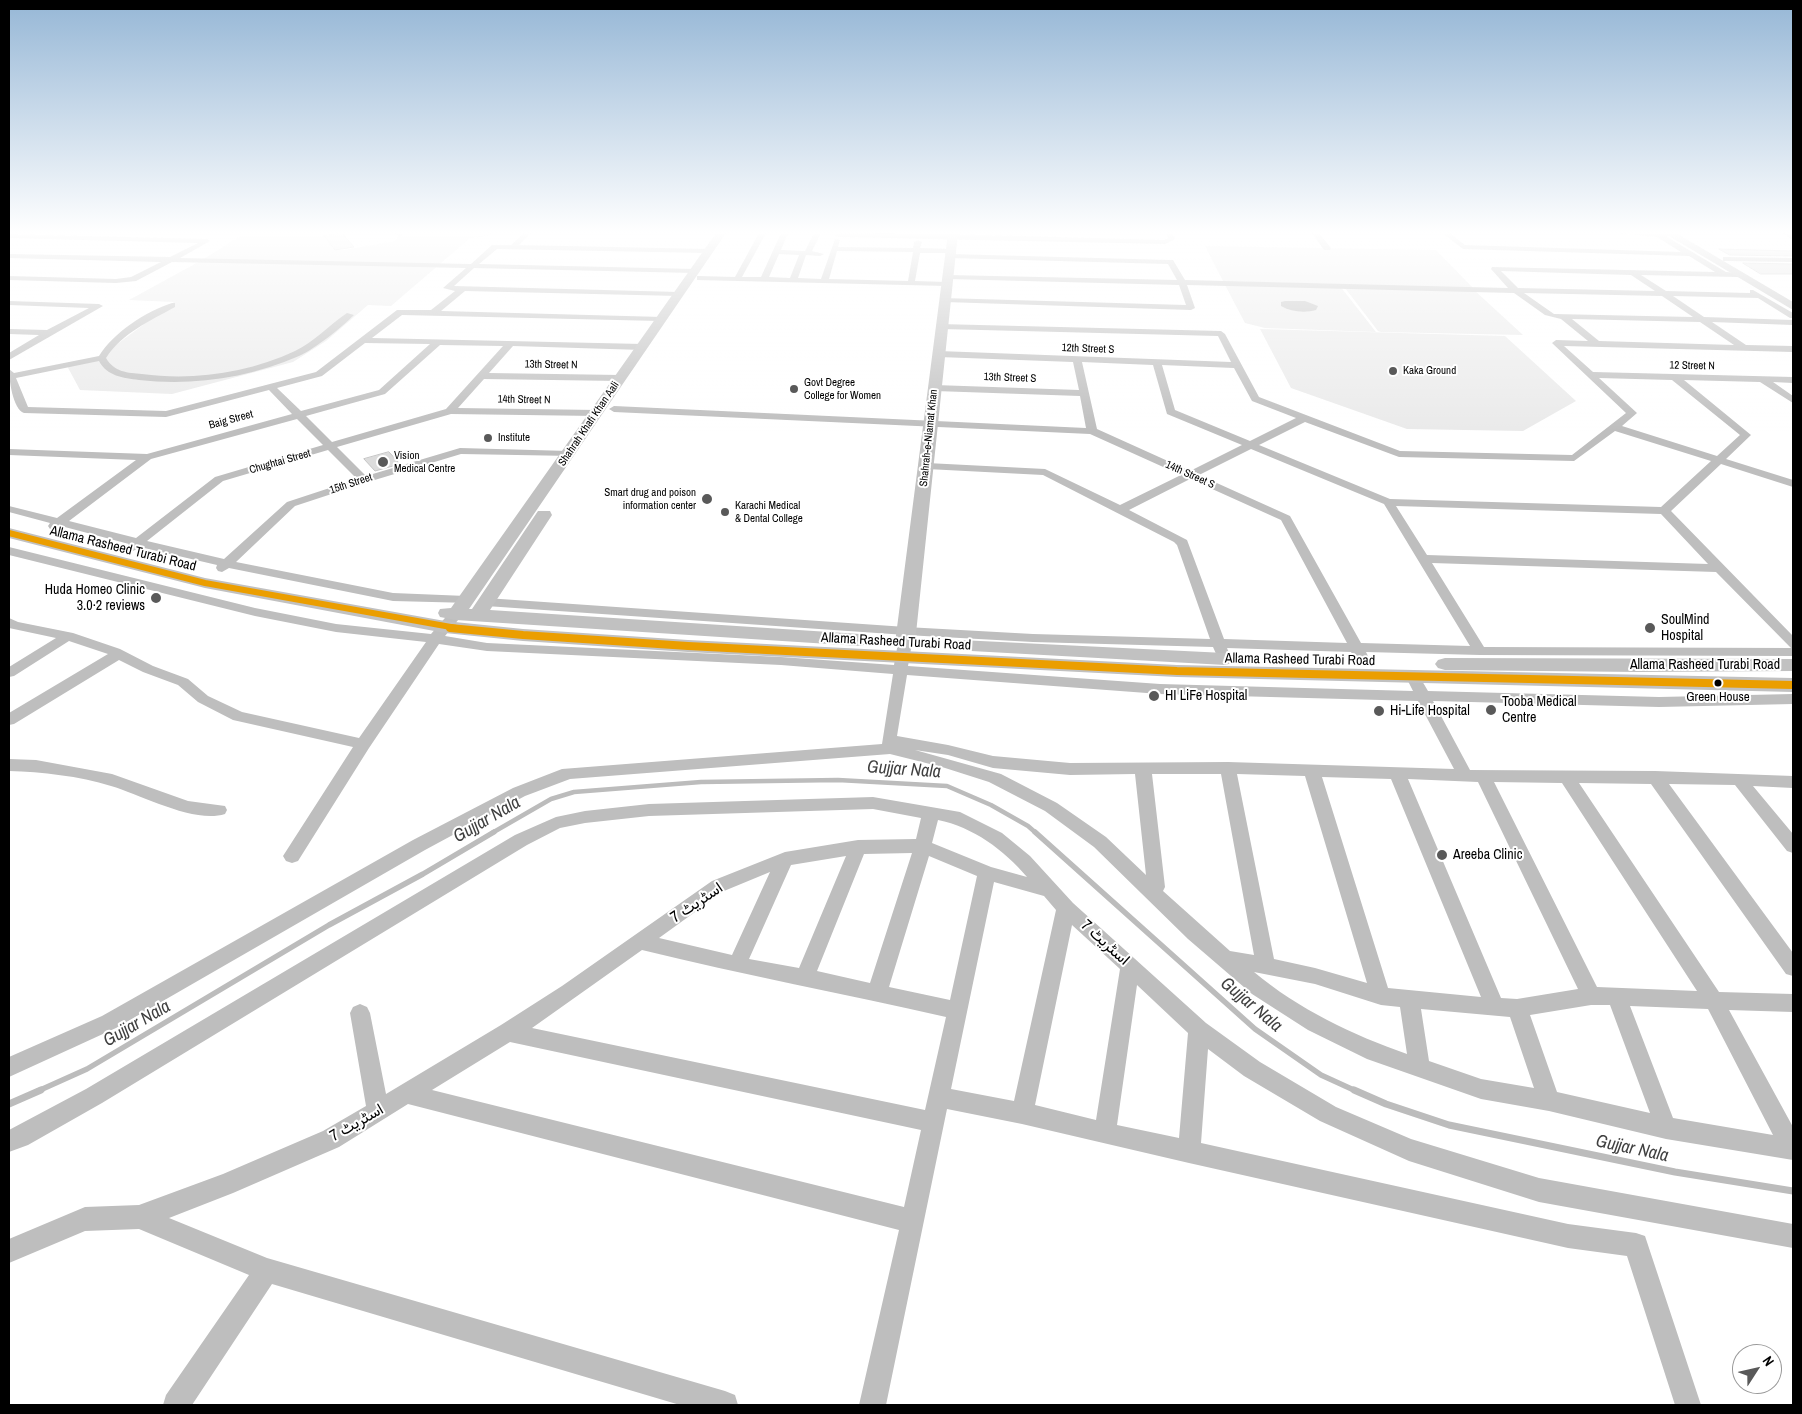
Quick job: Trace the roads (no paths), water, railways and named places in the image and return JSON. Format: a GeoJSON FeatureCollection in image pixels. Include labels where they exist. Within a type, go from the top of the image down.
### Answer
{"type":"FeatureCollection","features":[{"type":"Feature","properties":{"kind":"main road","name":"Shahrah Khafi Khan Aali"},"geometry":{"type":"LineString","coordinates":[[461,616],[614,409],[625,378],[643,347],[664,321],[676,299]]}},
{"type":"Feature","properties":{"kind":"main road","name":"Shahrah Khafi Khan Aali"},"geometry":{"type":"LineString","coordinates":[[461,616],[597,413],[625,378],[680,299]]}},
{"type":"Feature","properties":{"kind":"main road","name":"Shahrah-e-Niamat Khan"},"geometry":{"type":"LineString","coordinates":[[903,651],[927,466],[945,300]]}},
{"type":"Feature","properties":{"kind":"main road","name":"Allama Rasheed Turabi Road"},"geometry":{"type":"LineString","coordinates":[[9,520],[54,526],[222,568],[461,616],[591,639],[903,651],[1221,652],[1360,655],[1637,666],[1793,665]]}},
{"type":"Feature","properties":{"kind":"main road","name":"Allama Rasheed Turabi Road"},"geometry":{"type":"LineString","coordinates":[[9,533],[205,583],[461,616],[1177,671],[1793,685]]}},
{"type":"Feature","properties":{"kind":"street"},"geometry":{"type":"LineString","coordinates":[[433,313],[450,299]]}},
{"type":"Feature","properties":{"kind":"street"},"geometry":{"type":"LineString","coordinates":[[945,300],[1191,308],[1188,299]]}},
{"type":"Feature","properties":{"kind":"street"},"geometry":{"type":"LineString","coordinates":[[1529,299],[1549,315],[1564,317],[1793,322]]}},
{"type":"Feature","properties":{"kind":"street"},"geometry":{"type":"LineString","coordinates":[[1673,299],[1744,348]]}},
{"type":"Feature","properties":{"kind":"street"},"geometry":{"type":"LineString","coordinates":[[1784,299],[1793,316]]}},
{"type":"Feature","properties":{"kind":"street"},"geometry":{"type":"LineString","coordinates":[[9,304],[98,306],[9,357]]}},
{"type":"Feature","properties":{"kind":"street"},"geometry":{"type":"LineString","coordinates":[[172,305],[124,334],[109,346],[102,358],[9,375],[24,410],[166,414],[267,379],[350,315]]}},
{"type":"Feature","properties":{"kind":"street"},"geometry":{"type":"LineString","coordinates":[[102,358],[107,367],[113,371],[142,378],[267,379],[319,374],[400,312],[664,321]]}},
{"type":"Feature","properties":{"kind":"street"},"geometry":{"type":"LineString","coordinates":[[1564,317],[1597,344]]}},
{"type":"Feature","properties":{"kind":"street"},"geometry":{"type":"LineString","coordinates":[[942,326],[1221,334],[1255,399],[1399,454],[1574,458],[1632,413],[1556,343],[1793,349]]}},
{"type":"Feature","properties":{"kind":"street"},"geometry":{"type":"LineString","coordinates":[[9,331],[48,333]]}},
{"type":"Feature","properties":{"kind":"street"},"geometry":{"type":"LineString","coordinates":[[362,340],[643,347]]}},
{"type":"Feature","properties":{"kind":"street","name":"Baig Street"},"geometry":{"type":"LineString","coordinates":[[9,452],[147,457],[382,392],[439,341]]}},
{"type":"Feature","properties":{"kind":"street"},"geometry":{"type":"LineString","coordinates":[[450,411],[510,344]]}},
{"type":"Feature","properties":{"kind":"street","name":"12th Street S"},"geometry":{"type":"LineString","coordinates":[[939,354],[1237,365]]}},
{"type":"Feature","properties":{"kind":"street"},"geometry":{"type":"LineString","coordinates":[[1077,359],[1092,431]]}},
{"type":"Feature","properties":{"kind":"street"},"geometry":{"type":"LineString","coordinates":[[1157,363],[1171,412],[1388,502],[1664,511],[1793,644]]}},
{"type":"Feature","properties":{"kind":"street","name":"12 Street N"},"geometry":{"type":"LineString","coordinates":[[1591,375],[1793,380]]}},
{"type":"Feature","properties":{"kind":"street","name":"13th Street N"},"geometry":{"type":"LineString","coordinates":[[481,376],[625,378]]}},
{"type":"Feature","properties":{"kind":"street"},"geometry":{"type":"LineString","coordinates":[[1664,511],[1746,435],[1674,377]]}},
{"type":"Feature","properties":{"kind":"street"},"geometry":{"type":"LineString","coordinates":[[267,379],[364,480]]}},
{"type":"Feature","properties":{"kind":"street"},"geometry":{"type":"LineString","coordinates":[[1763,380],[1793,400]]}},
{"type":"Feature","properties":{"kind":"street","name":"13th Street S"},"geometry":{"type":"LineString","coordinates":[[935,388],[1084,393]]}},
{"type":"Feature","properties":{"kind":"street","name":"14th Street S"},"geometry":{"type":"LineString","coordinates":[[614,409],[931,422],[1092,431],[1286,518],[1360,655]]}},
{"type":"Feature","properties":{"kind":"street","name":"14th Street N"},"geometry":{"type":"LineString","coordinates":[[450,411],[597,413]]}},
{"type":"Feature","properties":{"kind":"street","name":"Chughtai Street"},"geometry":{"type":"LineString","coordinates":[[134,546],[220,479],[450,411]]}},
{"type":"Feature","properties":{"kind":"street"},"geometry":{"type":"LineString","coordinates":[[1122,509],[1304,418]]}},
{"type":"Feature","properties":{"kind":"street"},"geometry":{"type":"LineString","coordinates":[[1614,427],[1793,484]]}},
{"type":"Feature","properties":{"kind":"street","name":"15th Street"},"geometry":{"type":"LineString","coordinates":[[222,568],[291,504],[364,480],[460,451],[569,454]]}},
{"type":"Feature","properties":{"kind":"street"},"geometry":{"type":"LineString","coordinates":[[9,509],[54,526],[147,457]]}},
{"type":"Feature","properties":{"kind":"street"},"geometry":{"type":"LineString","coordinates":[[927,466],[1045,472],[1122,509],[1183,543],[1221,652]]}},
{"type":"Feature","properties":{"kind":"street"},"geometry":{"type":"LineString","coordinates":[[1388,502],[1480,651]]}},
{"type":"Feature","properties":{"kind":"street"},"geometry":{"type":"LineString","coordinates":[[9,551],[29,538]]}},
{"type":"Feature","properties":{"kind":"street"},"geometry":{"type":"LineString","coordinates":[[9,551],[255,612],[336,628],[461,616]]}},
{"type":"Feature","properties":{"kind":"street"},"geometry":{"type":"LineString","coordinates":[[1422,559],[1719,568]]}},
{"type":"Feature","properties":{"kind":"street"},"geometry":{"type":"LineString","coordinates":[[292,856],[363,744],[461,616]]}},
{"type":"Feature","properties":{"kind":"street"},"geometry":{"type":"LineString","coordinates":[[10,625],[68,636],[119,654],[148,669],[183,682],[203,699],[238,716],[363,744]]}},
{"type":"Feature","properties":{"kind":"street"},"geometry":{"type":"LineString","coordinates":[[9,672],[68,636]]}},
{"type":"Feature","properties":{"kind":"street"},"geometry":{"type":"LineString","coordinates":[[889,744],[903,651],[1160,689],[1659,702],[1793,699]]}},
{"type":"Feature","properties":{"kind":"street"},"geometry":{"type":"LineString","coordinates":[[1360,655],[1480,651],[1793,652]]}},
{"type":"Feature","properties":{"kind":"street"},"geometry":{"type":"LineString","coordinates":[[9,720],[119,654]]}},
{"type":"Feature","properties":{"kind":"street"},"geometry":{"type":"LineString","coordinates":[[1413,677],[1423,697],[1474,775],[1575,960],[1591,996]]}},
{"type":"Feature","properties":{"kind":"street"},"geometry":{"type":"LineString","coordinates":[[9,1067],[109,1022],[418,846],[519,792],[568,773],[889,744],[946,756],[1070,769],[1228,768],[1474,775],[1739,779],[1793,782]]}},
{"type":"Feature","properties":{"kind":"street"},"geometry":{"type":"LineString","coordinates":[[946,756],[1051,806],[1100,842],[1195,933],[1259,988],[1314,1024],[1374,1052],[1481,1089],[1549,1101],[1666,1128],[1793,1149]]}},
{"type":"Feature","properties":{"kind":"street"},"geometry":{"type":"LineString","coordinates":[[9,765],[36,766],[112,780],[187,807],[218,810]]}},
{"type":"Feature","properties":{"kind":"street"},"geometry":{"type":"LineString","coordinates":[[1228,768],[1266,966]]}},
{"type":"Feature","properties":{"kind":"street"},"geometry":{"type":"LineString","coordinates":[[1143,769],[1156,887],[1150,890]]}},
{"type":"Feature","properties":{"kind":"street"},"geometry":{"type":"LineString","coordinates":[[1312,771],[1382,996]]}},
{"type":"Feature","properties":{"kind":"street"},"geometry":{"type":"LineString","coordinates":[[1397,773],[1495,1007]]}},
{"type":"Feature","properties":{"kind":"street"},"geometry":{"type":"LineString","coordinates":[[1566,776],[1713,999],[1793,1149]]}},
{"type":"Feature","properties":{"kind":"street"},"geometry":{"type":"LineString","coordinates":[[1655,777],[1793,968]]}},
{"type":"Feature","properties":{"kind":"street"},"geometry":{"type":"LineString","coordinates":[[1739,779],[1793,846]]}},
{"type":"Feature","properties":{"kind":"street"},"geometry":{"type":"LineString","coordinates":[[9,1140],[20,1136],[94,1096],[521,840],[556,823],[585,817],[648,810],[873,803],[960,818],[996,838],[1024,861],[1050,890]]}},
{"type":"Feature","properties":{"kind":"street"},"geometry":{"type":"LineString","coordinates":[[877,993],[923,846],[931,813]]}},
{"type":"Feature","properties":{"kind":"street","name":"اسٹریٹ 7"},"geometry":{"type":"LineString","coordinates":[[9,1251],[85,1219],[139,1217],[225,1185],[330,1138],[508,1032],[718,886],[785,859],[858,847],[923,846],[987,872],[1050,890],[1066,908],[1199,1030],[1252,1069],[1328,1114],[1409,1150],[1539,1190],[1793,1236]]}},
{"type":"Feature","properties":{"kind":"street"},"geometry":{"type":"LineString","coordinates":[[805,977],[858,847]]}},
{"type":"Feature","properties":{"kind":"street"},"geometry":{"type":"LineString","coordinates":[[737,965],[785,859]]}},
{"type":"Feature","properties":{"kind":"street"},"geometry":{"type":"LineString","coordinates":[[872,1405],[987,872]]}},
{"type":"Feature","properties":{"kind":"street"},"geometry":{"type":"LineString","coordinates":[[1022,1113],[1066,908]]}},
{"type":"Feature","properties":{"kind":"street"},"geometry":{"type":"LineString","coordinates":[[640,942],[737,965],[805,977],[957,1011]]}},
{"type":"Feature","properties":{"kind":"street"},"geometry":{"type":"LineString","coordinates":[[1228,961],[1231,959],[1315,976],[1382,996],[1495,1007],[1517,1008],[1591,996],[1793,1003]]}},
{"type":"Feature","properties":{"kind":"street"},"geometry":{"type":"LineString","coordinates":[[1105,1134],[1130,966]]}},
{"type":"Feature","properties":{"kind":"street"},"geometry":{"type":"LineString","coordinates":[[1617,997],[1666,1128]]}},
{"type":"Feature","properties":{"kind":"street"},"geometry":{"type":"LineString","coordinates":[[1409,999],[1420,1068]]}},
{"type":"Feature","properties":{"kind":"street"},"geometry":{"type":"LineString","coordinates":[[1517,1008],[1549,1101]]}},
{"type":"Feature","properties":{"kind":"street"},"geometry":{"type":"LineString","coordinates":[[360,1013],[378,1110]]}},
{"type":"Feature","properties":{"kind":"street"},"geometry":{"type":"LineString","coordinates":[[1189,1152],[1199,1030]]}},
{"type":"Feature","properties":{"kind":"street"},"geometry":{"type":"LineString","coordinates":[[508,1032],[933,1122]]}},
{"type":"Feature","properties":{"kind":"street"},"geometry":{"type":"LineString","coordinates":[[406,1094],[911,1221]]}},
{"type":"Feature","properties":{"kind":"street"},"geometry":{"type":"LineString","coordinates":[[938,1097],[1022,1113],[1105,1134],[1568,1236],[1636,1244],[1688,1405]]}},
{"type":"Feature","properties":{"kind":"street","name":"اسٹریٹ 7"},"geometry":{"type":"LineString","coordinates":[[139,1217],[267,1270],[725,1405]]}},
{"type":"Feature","properties":{"kind":"street"},"geometry":{"type":"LineString","coordinates":[[176,1405],[267,1270]]}},
{"type":"Feature","properties":{"kind":"waterway","name":"Gujjar Nala"},"geometry":{"type":"LineString","coordinates":[[492,833],[551,799],[574,792],[701,782],[838,780],[947,786],[991,805],[1028,826],[1036,833]]}},
{"type":"Feature","properties":{"kind":"waterway","name":"Gujjar Nala"},"geometry":{"type":"LineString","coordinates":[[38,1091],[87,1069],[329,925],[423,874],[494,832]]}},
{"type":"Feature","properties":{"kind":"waterway","name":"Gujjar Nala"},"geometry":{"type":"LineString","coordinates":[[1035,832],[1255,1029],[1321,1075],[1356,1091]]}},
{"type":"Feature","properties":{"kind":"waterway","name":"Gujjar Nala"},"geometry":{"type":"LineString","coordinates":[[9,1104],[41,1090]]}},
{"type":"Feature","properties":{"kind":"waterway","name":"Gujjar Nala"},"geometry":{"type":"LineString","coordinates":[[1354,1090],[1386,1104],[1449,1125],[1675,1172],[1793,1191]]}},
{"type":"Feature","properties":{"kind":"place","name":"Kaka Ground"},"geometry":{"type":"Point","coordinates":[1393,371]}},
{"type":"Feature","properties":{"kind":"place","name":"Govt Degree College for Women"},"geometry":{"type":"Point","coordinates":[794,389]}},
{"type":"Feature","properties":{"kind":"place","name":"Institute"},"geometry":{"type":"Point","coordinates":[488,438]}},
{"type":"Feature","properties":{"kind":"place","name":"Vision Medical Centre"},"geometry":{"type":"Point","coordinates":[383,462]}},
{"type":"Feature","properties":{"kind":"place","name":"Smart drug and poison information center"},"geometry":{"type":"Point","coordinates":[707,499]}},
{"type":"Feature","properties":{"kind":"place","name":"Karachi Medical & Dental College"},"geometry":{"type":"Point","coordinates":[725,512]}},
{"type":"Feature","properties":{"kind":"place","name":"Huda Homeo Clinic 3.0·2 reviews"},"geometry":{"type":"Point","coordinates":[156,598]}},
{"type":"Feature","properties":{"kind":"place","name":"SoulMind Hospital"},"geometry":{"type":"Point","coordinates":[1650,628]}},
{"type":"Feature","properties":{"kind":"place","name":"Green House"},"geometry":{"type":"Point","coordinates":[1718,683]}},
{"type":"Feature","properties":{"kind":"place","name":"HI LiFe Hospital"},"geometry":{"type":"Point","coordinates":[1154,696]}},
{"type":"Feature","properties":{"kind":"place","name":"Tooba Medical Centre"},"geometry":{"type":"Point","coordinates":[1491,710]}},
{"type":"Feature","properties":{"kind":"place","name":"Hi-Life Hospital"},"geometry":{"type":"Point","coordinates":[1379,711]}},
{"type":"Feature","properties":{"kind":"place","name":"Areeba Clinic"},"geometry":{"type":"Point","coordinates":[1442,855]}}]}
